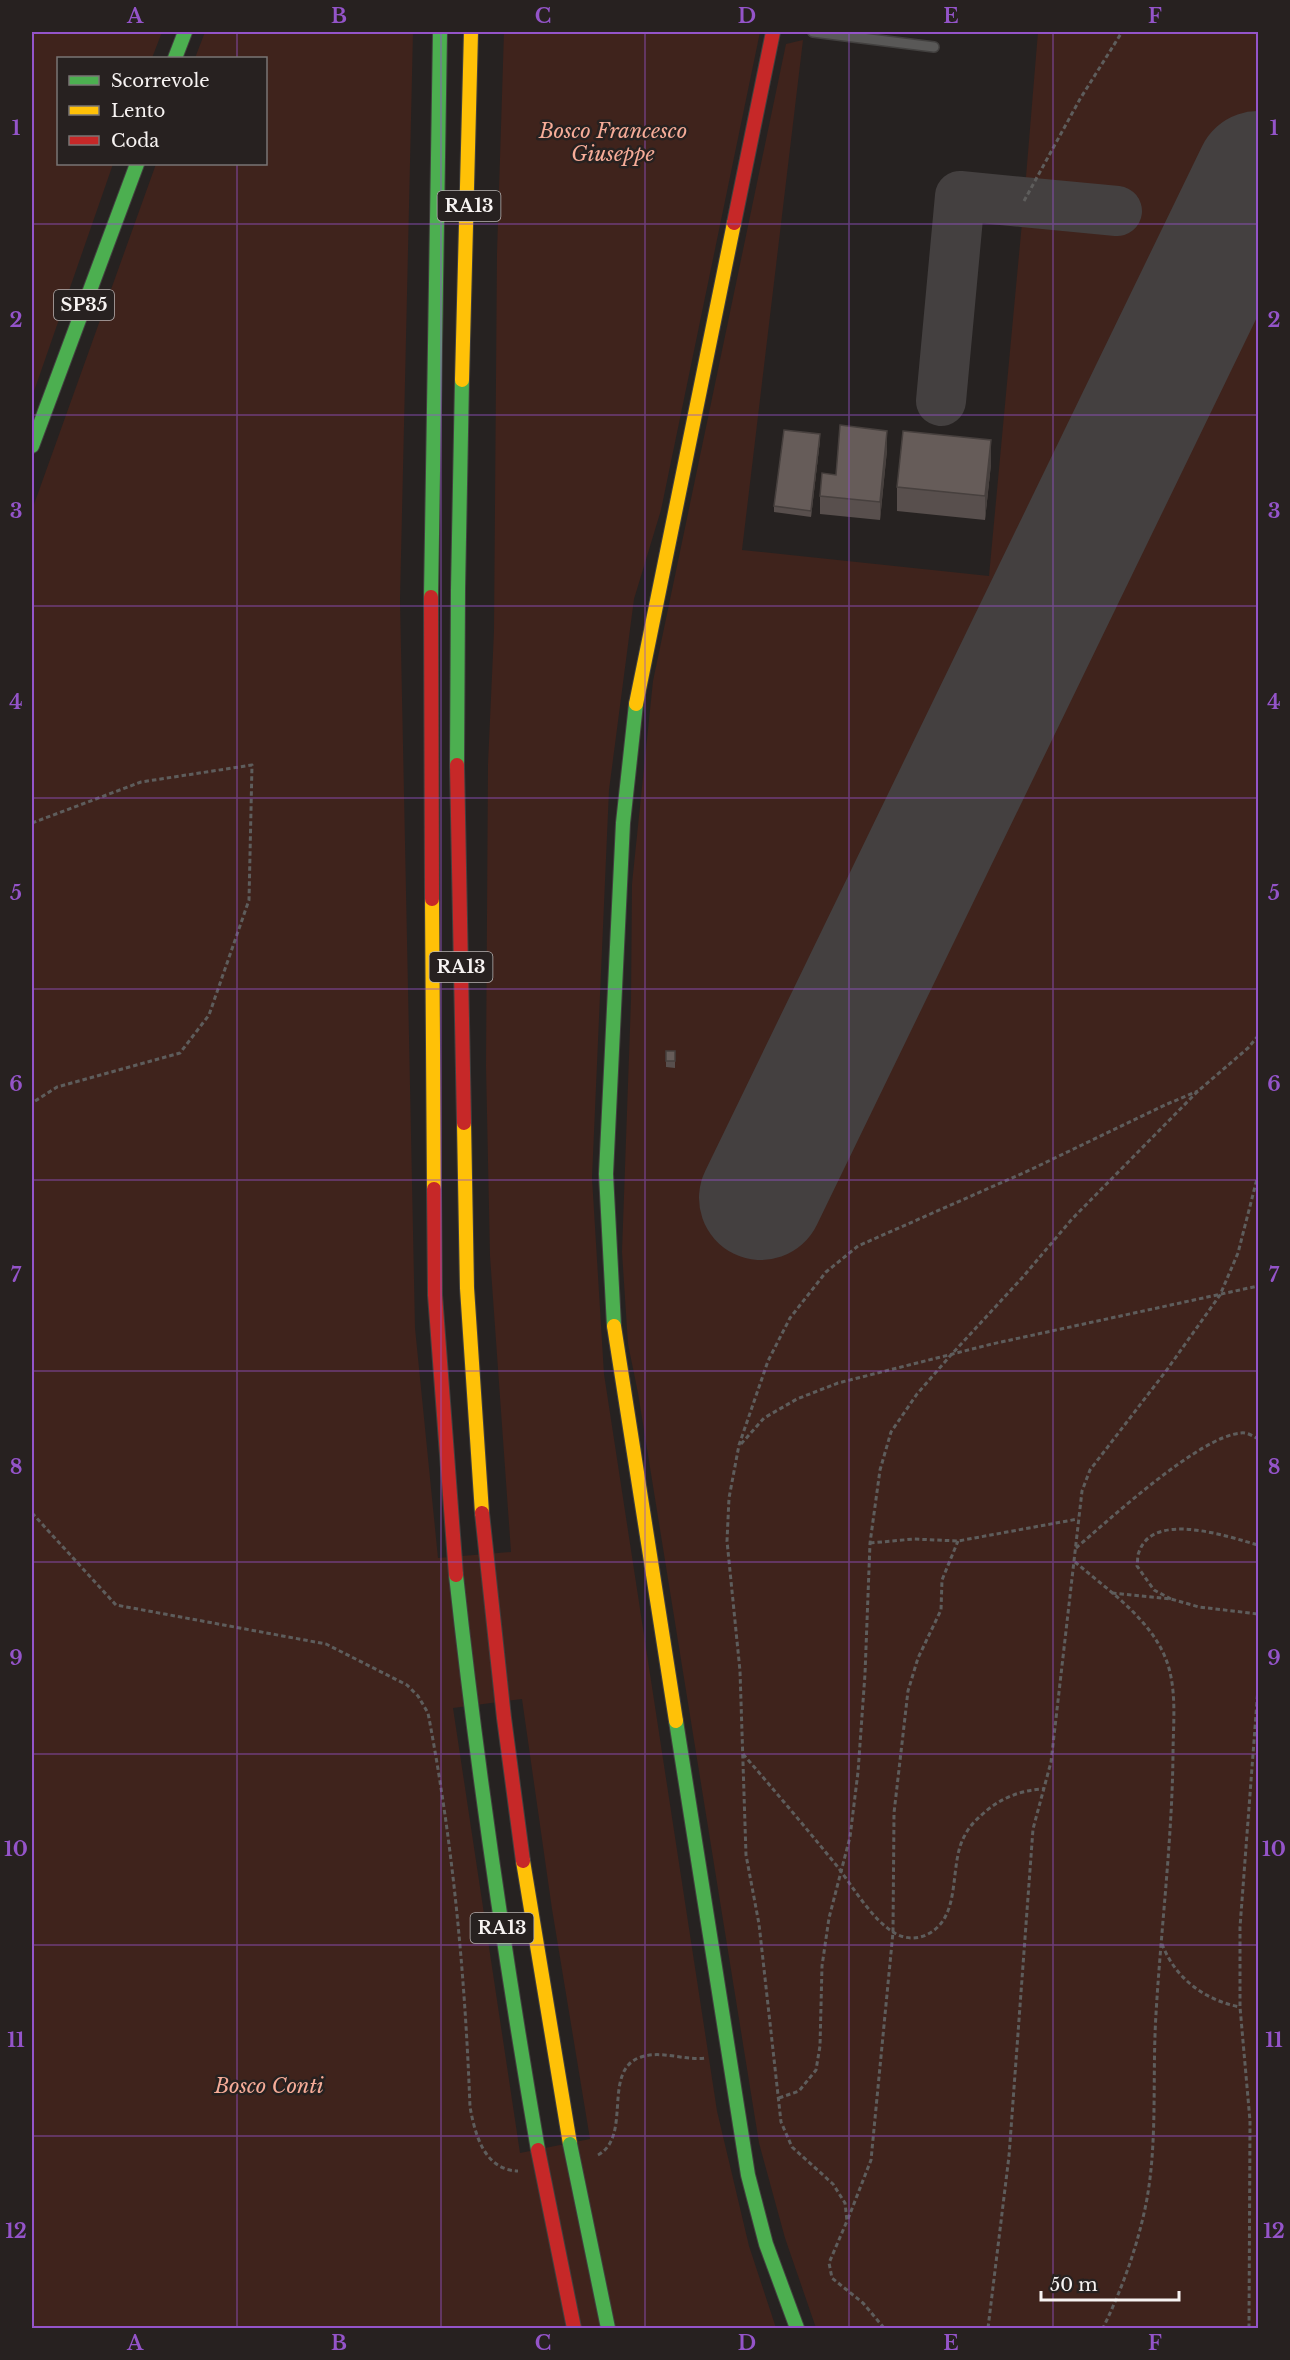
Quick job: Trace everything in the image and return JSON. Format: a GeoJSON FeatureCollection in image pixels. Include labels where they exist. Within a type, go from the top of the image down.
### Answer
{"type":"FeatureCollection","features":[{"type":"Feature","properties":{"kind":"main road"},"geometry":{"type":"LineString","coordinates":[[175,57],[185,32]]}},
{"type":"Feature","properties":{"kind":"main road","name":"RA13"},"geometry":{"type":"LineString","coordinates":[[440,32],[430,676],[435,1295],[454,1556],[470,1706],[512,1998],[538,2150],[574,2328]]}},
{"type":"Feature","properties":{"kind":"main road","name":"RA13"},"geometry":{"type":"LineString","coordinates":[[471,32],[457,672],[466,1285],[486,1553],[520,1844],[543,1995],[570,2144],[608,2328]]}},
{"type":"Feature","properties":{"kind":"main road"},"geometry":{"type":"LineString","coordinates":[[468,239],[482,32]]}},
{"type":"Feature","properties":{"kind":"main road"},"geometry":{"type":"LineString","coordinates":[[773,32],[638,689],[623,824],[606,1174],[613,1317],[727,2054],[748,2175],[766,2244],[797,2328]]}},
{"type":"Feature","properties":{"kind":"main road","name":"SP35"},"geometry":{"type":"LineString","coordinates":[[32,446],[137,165]]}},
{"type":"Feature","properties":{"kind":"lane"},"geometry":{"type":"LineString","coordinates":[[813,32],[934,47]]}},
{"type":"Feature","properties":{"kind":"path"},"geometry":{"type":"LineString","coordinates":[[1024,201],[1080,99],[1122,32]]}},
{"type":"Feature","properties":{"kind":"path"},"geometry":{"type":"LineString","coordinates":[[32,823],[141,782],[252,765],[249,900],[209,1015],[180,1053],[57,1087],[32,1103]]}},
{"type":"Feature","properties":{"kind":"path"},"geometry":{"type":"LineString","coordinates":[[779,2098],[799,2091],[816,2070],[820,2046],[822,1966],[829,1918],[850,1837],[858,1772],[865,1674],[870,1544],[880,1470],[891,1432],[917,1394],[1072,1219],[1198,1091],[1248,1048],[1258,1036]]}},
{"type":"Feature","properties":{"kind":"path"},"geometry":{"type":"LineString","coordinates":[[847,2220],[845,2203],[833,2184],[792,2147],[782,2122],[759,1924],[746,1855],[740,1671],[727,1541],[729,1498],[740,1445],[768,1361],[790,1318],[826,1272],[858,1246],[1030,1170],[1198,1091]]}},
{"type":"Feature","properties":{"kind":"path"},"geometry":{"type":"LineString","coordinates":[[988,2328],[1009,2156],[1033,1829],[1051,1762],[1082,1491],[1090,1470],[1166,1371],[1220,1295],[1238,1253],[1258,1175]]}},
{"type":"Feature","properties":{"kind":"path"},"geometry":{"type":"LineString","coordinates":[[740,1445],[764,1418],[797,1399],[838,1383],[992,1344],[1258,1286]]}},
{"type":"Feature","properties":{"kind":"path"},"geometry":{"type":"LineString","coordinates":[[1076,1548],[1149,1487],[1223,1437],[1244,1432],[1258,1439]]}},
{"type":"Feature","properties":{"kind":"path"},"geometry":{"type":"LineString","coordinates":[[32,1513],[116,1605],[326,1644],[407,1685],[418,1696],[428,1713],[433,1738],[454,1886],[465,1988],[470,2107],[473,2125],[478,2139],[491,2160],[513,2170],[525,2171]]}},
{"type":"Feature","properties":{"kind":"path"},"geometry":{"type":"LineString","coordinates":[[870,1544],[914,1539],[958,1541],[1078,1520]]}},
{"type":"Feature","properties":{"kind":"path"},"geometry":{"type":"LineString","coordinates":[[1258,1545],[1192,1529],[1166,1530],[1148,1539],[1139,1552],[1137,1566],[1154,1590],[1172,1599],[1199,1607],[1258,1614]]}},
{"type":"Feature","properties":{"kind":"path"},"geometry":{"type":"LineString","coordinates":[[884,2328],[863,2304],[832,2278],[829,2263],[871,2160],[893,1932],[894,1813],[908,1691],[918,1658],[941,1610],[942,1580],[958,1541]]}},
{"type":"Feature","properties":{"kind":"path"},"geometry":{"type":"LineString","coordinates":[[1075,1562],[1151,1631],[1168,1665],[1174,1701],[1173,1784],[1156,2015],[1152,2148],[1146,2202],[1136,2248],[1119,2296],[1103,2328]]}},
{"type":"Feature","properties":{"kind":"path"},"geometry":{"type":"LineString","coordinates":[[1111,1593],[1172,1599]]}},
{"type":"Feature","properties":{"kind":"path"},"geometry":{"type":"LineString","coordinates":[[1249,2328],[1250,2121],[1240,2007],[1242,1893],[1258,1688]]}},
{"type":"Feature","properties":{"kind":"path"},"geometry":{"type":"LineString","coordinates":[[742,1753],[842,1873],[867,1908],[893,1932],[913,1939],[928,1934],[942,1923],[950,1903],[964,1836],[976,1820],[997,1802],[1025,1790],[1044,1789]]}},
{"type":"Feature","properties":{"kind":"path"},"geometry":{"type":"LineString","coordinates":[[1161,1942],[1168,1961],[1196,1989],[1218,2003],[1240,2007]]}},
{"type":"Feature","properties":{"kind":"path"},"geometry":{"type":"LineString","coordinates":[[595,2155],[601,2154],[614,2135],[618,2119],[618,2091],[631,2062],[640,2057],[653,2055],[700,2059],[727,2054]]}},
{"type":"Feature","properties":{"kind":"green space"},"geometry":{"type":"Polygon","coordinates":[[[32,32],[162,32],[152,57],[57,57],[57,165],[113,165],[32,397],[32,32]]]}},
{"type":"Feature","properties":{"kind":"green space","name":"Bosco Conti"},"geometry":{"type":"Polygon","coordinates":[[[205,32],[413,32],[400,600],[415,1328],[438,1558],[511,1552],[490,1256],[486,1066],[488,764],[494,631],[497,253],[504,32],[760,32],[661,510],[634,599],[609,790],[592,1178],[604,1374],[717,2111],[749,2246],[776,2328],[32,2328],[32,510],[156,165],[267,165],[267,57],[195,57],[205,32]],[[522,1699],[453,1708],[520,2153],[590,2139],[552,1909],[522,1699]]]}},
{"type":"Feature","properties":{"kind":"green space"},"geometry":{"type":"Polygon","coordinates":[[[1038,32],[1258,32],[1258,2328],[816,2328],[785,2238],[759,2143],[638,1393],[628,1344],[622,1252],[631,1000],[632,884],[653,681],[786,44],[803,40],[742,550],[989,576],[1038,32]]]}},
{"type":"Feature","properties":{"kind":"building"},"geometry":{"type":"Polygon","coordinates":[[[840,425],[887,431],[880,502],[820,496],[822,473],[836,475],[840,425]]]}},
{"type":"Feature","properties":{"kind":"building"},"geometry":{"type":"Polygon","coordinates":[[[784,430],[820,434],[811,511],[774,506],[784,430]]]}},
{"type":"Feature","properties":{"kind":"building"},"geometry":{"type":"Polygon","coordinates":[[[903,431],[991,440],[985,496],[897,487],[903,431]]]}},
{"type":"Feature","properties":{"kind":"building"},"geometry":{"type":"Polygon","coordinates":[[[666,1051],[675,1051],[675,1061],[666,1061],[666,1051]]]}},
{"type":"Feature","properties":{"kind":"taxiway"},"geometry":{"type":"LineString","coordinates":[[941,401],[960,196],[1117,211]]}},
{"type":"Feature","properties":{"kind":"runway"},"geometry":{"type":"LineString","coordinates":[[761,1198],[1258,173]]}},
{"type":"Feature","properties":{"kind":"traffic: fast"},"geometry":{"type":"LineString","coordinates":[[175,57],[185,32]]}},
{"type":"Feature","properties":{"kind":"traffic: fast"},"geometry":{"type":"LineString","coordinates":[[431,597],[440,32]]}},
{"type":"Feature","properties":{"kind":"traffic: fast"},"geometry":{"type":"LineString","coordinates":[[32,446],[137,165]]}},
{"type":"Feature","properties":{"kind":"traffic: fast"},"geometry":{"type":"LineString","coordinates":[[457,765],[462,380]]}},
{"type":"Feature","properties":{"kind":"traffic: fast"},"geometry":{"type":"LineString","coordinates":[[614,1326],[606,1174],[623,823],[636,704]]}},
{"type":"Feature","properties":{"kind":"traffic: fast"},"geometry":{"type":"LineString","coordinates":[[456,1575],[492,1863],[538,2150]]}},
{"type":"Feature","properties":{"kind":"traffic: fast"},"geometry":{"type":"LineString","coordinates":[[676,1721],[748,2175],[766,2244],[797,2328]]}},
{"type":"Feature","properties":{"kind":"traffic: fast"},"geometry":{"type":"LineString","coordinates":[[570,2144],[608,2328]]}},
{"type":"Feature","properties":{"kind":"traffic: slow"},"geometry":{"type":"LineString","coordinates":[[462,380],[471,32]]}},
{"type":"Feature","properties":{"kind":"traffic: slow"},"geometry":{"type":"LineString","coordinates":[[636,704],[734,223]]}},
{"type":"Feature","properties":{"kind":"traffic: slow"},"geometry":{"type":"LineString","coordinates":[[432,899],[434,1189]]}},
{"type":"Feature","properties":{"kind":"traffic: slow"},"geometry":{"type":"LineString","coordinates":[[464,1123],[467,1288],[482,1513]]}},
{"type":"Feature","properties":{"kind":"traffic: slow"},"geometry":{"type":"LineString","coordinates":[[614,1326],[676,1721]]}},
{"type":"Feature","properties":{"kind":"traffic: slow"},"geometry":{"type":"LineString","coordinates":[[523,1861],[570,2144]]}},
{"type":"Feature","properties":{"kind":"traffic: jam"},"geometry":{"type":"LineString","coordinates":[[734,223],[773,32]]}},
{"type":"Feature","properties":{"kind":"traffic: jam"},"geometry":{"type":"LineString","coordinates":[[431,597],[432,899]]}},
{"type":"Feature","properties":{"kind":"traffic: jam"},"geometry":{"type":"LineString","coordinates":[[457,765],[464,1123]]}},
{"type":"Feature","properties":{"kind":"traffic: jam"},"geometry":{"type":"LineString","coordinates":[[434,1189],[435,1295],[456,1575]]}},
{"type":"Feature","properties":{"kind":"traffic: jam"},"geometry":{"type":"LineString","coordinates":[[482,1513],[504,1718],[523,1861]]}},
{"type":"Feature","properties":{"kind":"traffic: jam"},"geometry":{"type":"LineString","coordinates":[[538,2150],[574,2328]]}},
{"type":"Feature","properties":{"kind":"park label","name":"Bosco Francesco Giuseppe"},"geometry":{"type":"Point","coordinates":[613,142]}}]}
